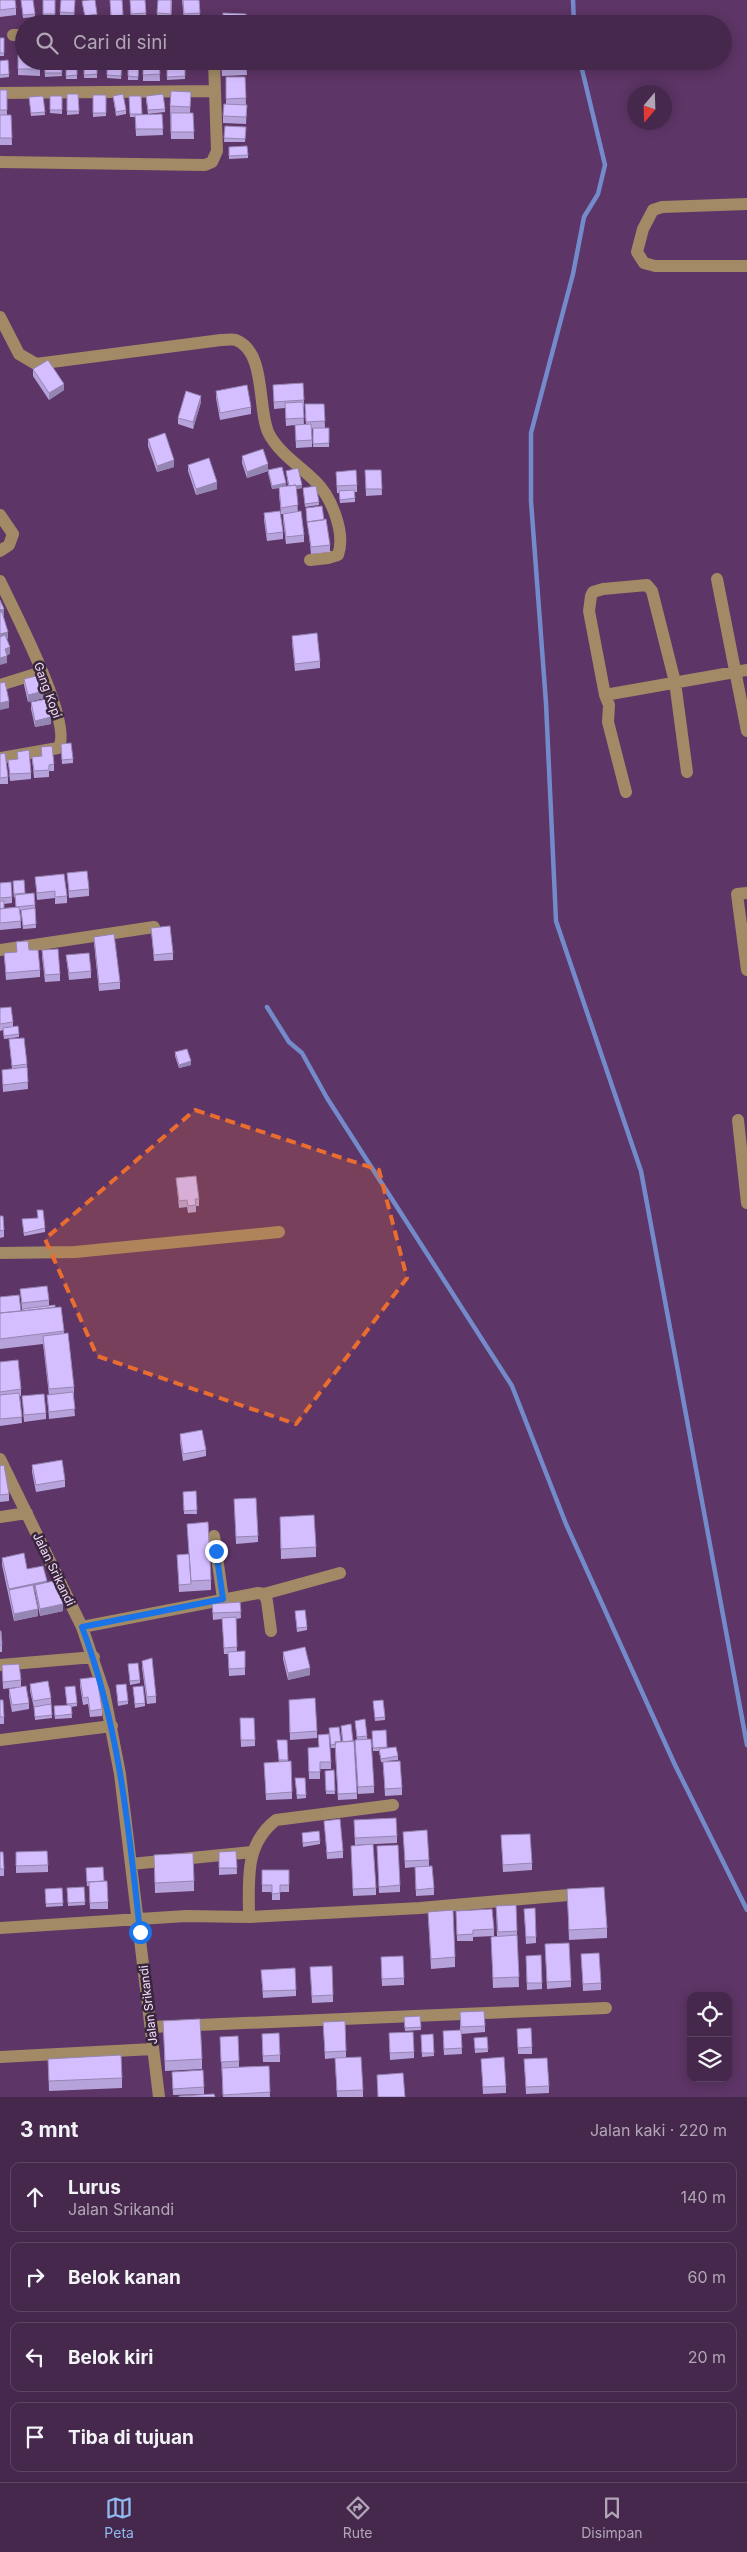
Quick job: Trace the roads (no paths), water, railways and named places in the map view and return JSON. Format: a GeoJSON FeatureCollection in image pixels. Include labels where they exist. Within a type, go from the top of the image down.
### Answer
{"type":"FeatureCollection","features":[{"type":"Feature","properties":{"kind":"street"},"geometry":{"type":"LineString","coordinates":[[0,162],[205,165],[212,162],[217,151],[214,70]]}},
{"type":"Feature","properties":{"kind":"street"},"geometry":{"type":"LineString","coordinates":[[0,93],[214,91]]}},
{"type":"Feature","properties":{"kind":"street"},"geometry":{"type":"LineString","coordinates":[[747,204],[662,207],[653,210],[643,229],[637,252],[644,264],[655,266],[747,266]]}},
{"type":"Feature","properties":{"kind":"street"},"geometry":{"type":"LineString","coordinates":[[0,317],[19,354],[36,364],[220,340],[235,340],[244,346],[254,363],[263,400],[265,425],[270,435],[316,482],[326,497],[339,530],[340,544],[338,555],[310,560]]}},
{"type":"Feature","properties":{"kind":"street"},"geometry":{"type":"LineString","coordinates":[[0,515],[12,534],[9,545],[0,551]]}},
{"type":"Feature","properties":{"kind":"street"},"geometry":{"type":"LineString","coordinates":[[717,579],[741,672],[747,732]]}},
{"type":"Feature","properties":{"kind":"street","name":"Gang Kopi"},"geometry":{"type":"LineString","coordinates":[[0,581],[42,672],[58,717],[62,738],[58,748],[0,758]]}},
{"type":"Feature","properties":{"kind":"street"},"geometry":{"type":"LineString","coordinates":[[626,792],[610,732],[609,705],[605,695],[589,606],[593,592],[638,584],[650,587],[675,682],[686,772]]}},
{"type":"Feature","properties":{"kind":"street"},"geometry":{"type":"LineString","coordinates":[[0,685],[42,672]]}},
{"type":"Feature","properties":{"kind":"street"},"geometry":{"type":"LineString","coordinates":[[605,695],[741,672]]}},
{"type":"Feature","properties":{"kind":"street"},"geometry":{"type":"LineString","coordinates":[[747,893],[736,894],[747,970]]}},
{"type":"Feature","properties":{"kind":"street"},"geometry":{"type":"LineString","coordinates":[[0,950],[154,927]]}},
{"type":"Feature","properties":{"kind":"street"},"geometry":{"type":"LineString","coordinates":[[738,1120],[747,1202]]}},
{"type":"Feature","properties":{"kind":"street"},"geometry":{"type":"LineString","coordinates":[[0,1253],[70,1252],[279,1232]]}},
{"type":"Feature","properties":{"kind":"street","name":"Jalan Srikandi"},"geometry":{"type":"LineString","coordinates":[[0,1459],[82,1627],[94,1657],[112,1726],[132,1864],[159,2097]]}},
{"type":"Feature","properties":{"kind":"street"},"geometry":{"type":"LineString","coordinates":[[0,1517],[27,1513]]}},
{"type":"Feature","properties":{"kind":"street"},"geometry":{"type":"LineString","coordinates":[[214,1536],[223,1599]]}},
{"type":"Feature","properties":{"kind":"street"},"geometry":{"type":"LineString","coordinates":[[82,1627],[223,1599],[264,1594],[340,1573]]}},
{"type":"Feature","properties":{"kind":"street"},"geometry":{"type":"LineString","coordinates":[[264,1594],[267,1601],[270,1631]]}},
{"type":"Feature","properties":{"kind":"street"},"geometry":{"type":"LineString","coordinates":[[0,1665],[94,1657]]}},
{"type":"Feature","properties":{"kind":"street"},"geometry":{"type":"LineString","coordinates":[[0,1740],[112,1726]]}},
{"type":"Feature","properties":{"kind":"street"},"geometry":{"type":"LineString","coordinates":[[249,1917],[252,1852],[264,1830],[276,1820],[393,1805]]}},
{"type":"Feature","properties":{"kind":"street"},"geometry":{"type":"LineString","coordinates":[[132,1864],[252,1852]]}},
{"type":"Feature","properties":{"kind":"street"},"geometry":{"type":"LineString","coordinates":[[0,1928],[138,1919],[249,1917],[420,1908],[580,1894]]}},
{"type":"Feature","properties":{"kind":"street"},"geometry":{"type":"LineString","coordinates":[[150,2027],[606,2008]]}},
{"type":"Feature","properties":{"kind":"street"},"geometry":{"type":"LineString","coordinates":[[0,2057],[153,2049]]}},
{"type":"Feature","properties":{"kind":"waterway"},"geometry":{"type":"LineString","coordinates":[[573,0],[574,15]]}},
{"type":"Feature","properties":{"kind":"waterway"},"geometry":{"type":"LineString","coordinates":[[582,70],[605,165],[598,194],[584,217],[573,274],[531,433],[531,501],[546,703],[556,921],[641,1171],[747,1745]]}},
{"type":"Feature","properties":{"kind":"waterway"},"geometry":{"type":"LineString","coordinates":[[267,1007],[289,1042],[302,1053],[327,1098],[512,1386],[566,1524],[675,1765],[747,1910]]}}]}
